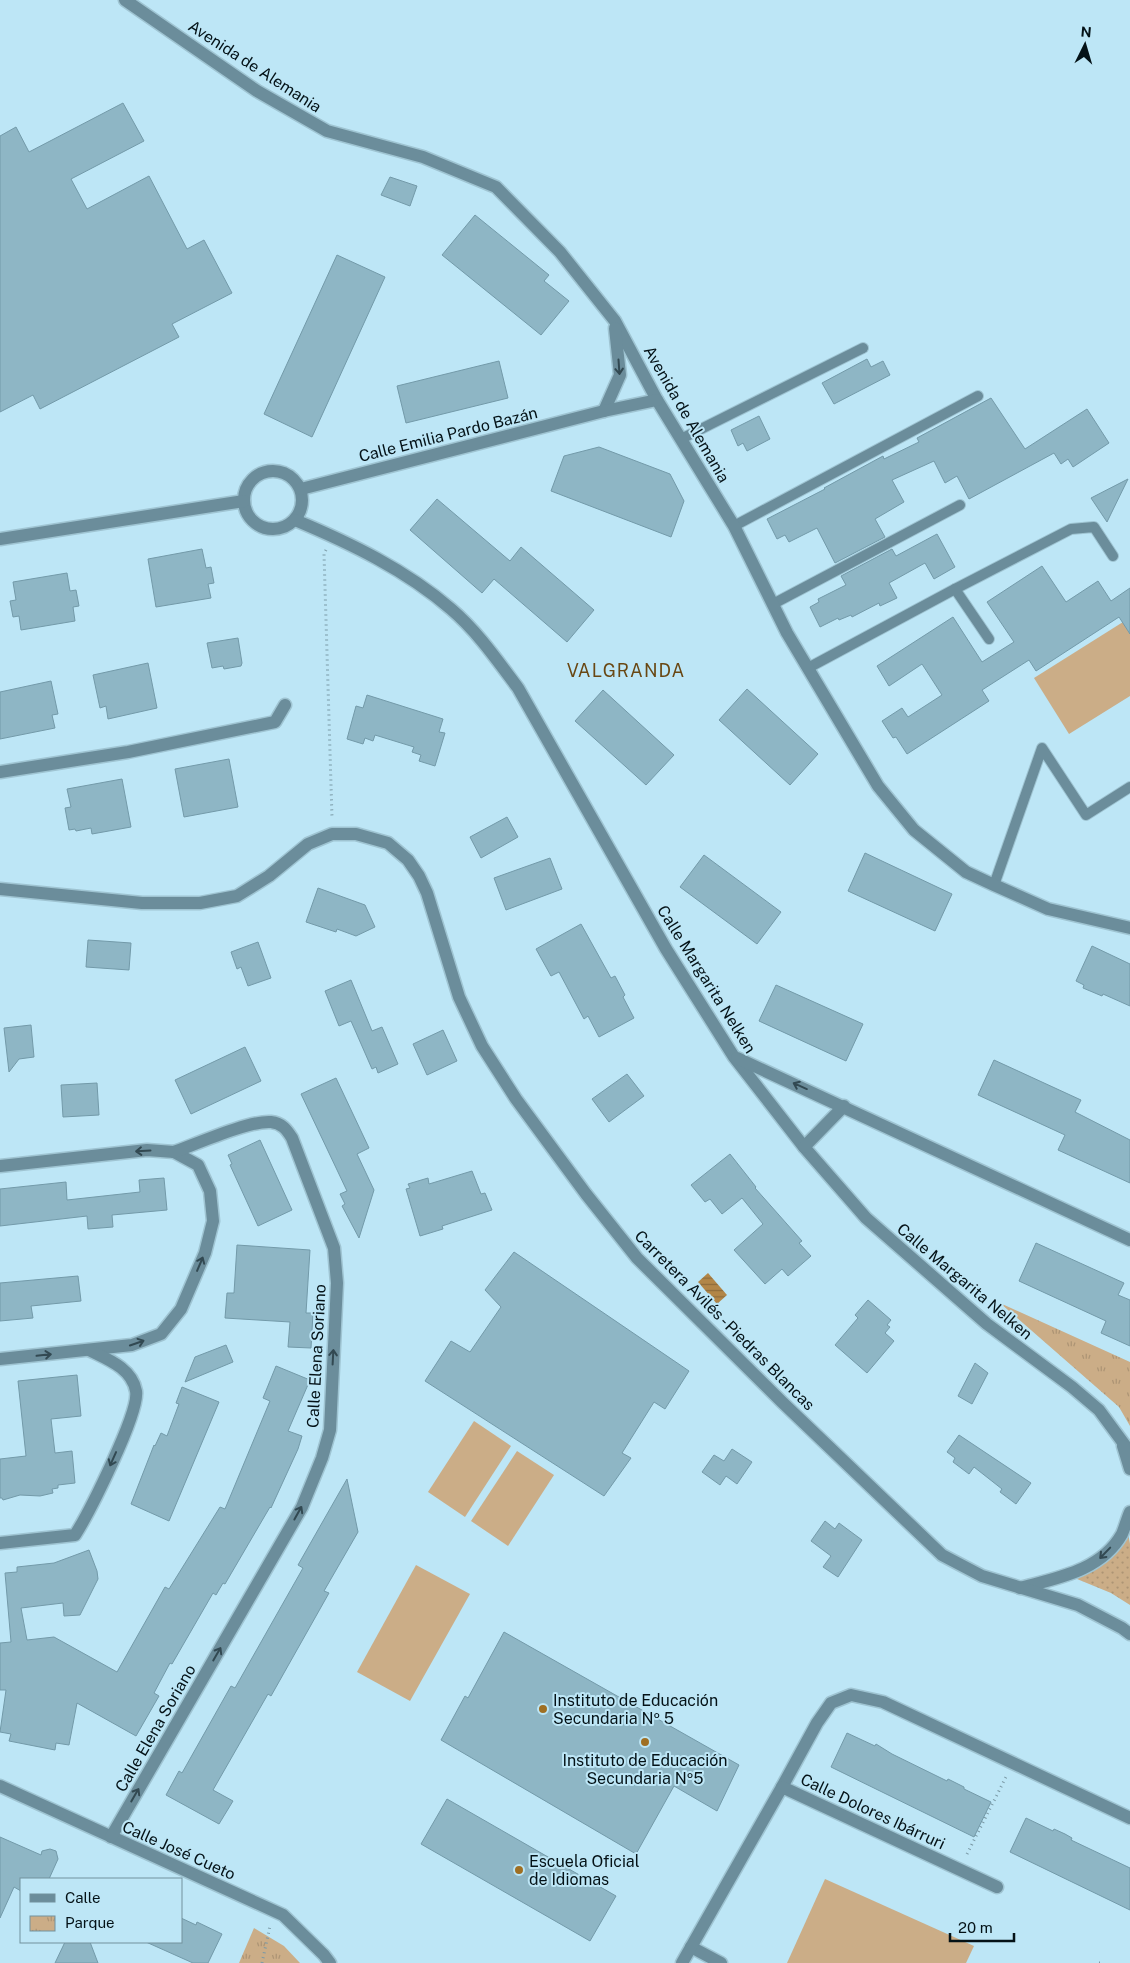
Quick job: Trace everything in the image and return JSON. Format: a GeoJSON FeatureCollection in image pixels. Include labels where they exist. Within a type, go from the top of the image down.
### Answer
{"type":"FeatureCollection","features":[{"type":"Feature","properties":{"kind":"street","name":"Avenida de Alemania"},"geometry":{"type":"LineString","coordinates":[[124,0],[257,91],[327,131],[423,157],[496,187],[560,252],[615,321],[657,400],[734,526],[787,634],[878,786],[914,830],[966,872],[994,885],[1048,909],[1130,928]]}},
{"type":"Feature","properties":{"kind":"street"},"geometry":{"type":"LineString","coordinates":[[604,411],[620,375],[615,321]]}},
{"type":"Feature","properties":{"kind":"street","name":"Calle Emilia Pardo Bazán"},"geometry":{"type":"LineString","coordinates":[[301,489],[604,411],[657,400]]}},
{"type":"Feature","properties":{"kind":"street"},"geometry":{"type":"LineString","coordinates":[[275,470],[286,473],[294,478],[301,489],[302,507],[295,520],[281,528],[272,529],[259,526],[248,514],[244,501],[247,487],[262,472],[275,470]]}},
{"type":"Feature","properties":{"kind":"street"},"geometry":{"type":"LineString","coordinates":[[0,539],[244,501]]}},
{"type":"Feature","properties":{"kind":"street","name":"Calle Margarita Nelken"},"geometry":{"type":"LineString","coordinates":[[295,520],[334,536],[401,572],[451,609],[489,649],[518,688],[666,950],[734,1057],[804,1147],[866,1218],[987,1324],[1072,1387],[1098,1410],[1126,1448],[1130,1469]]}},
{"type":"Feature","properties":{"kind":"street"},"geometry":{"type":"LineString","coordinates":[[0,772],[128,752],[275,722],[285,705]]}},
{"type":"Feature","properties":{"kind":"street","name":"Carretera Avilés - Piedras Blancas"},"geometry":{"type":"LineString","coordinates":[[0,889],[142,903],[200,903],[237,896],[270,876],[308,844],[332,834],[356,834],[388,843],[408,860],[419,876],[427,893],[459,997],[482,1046],[522,1106],[586,1194],[637,1258],[782,1402],[942,1556],[982,1576],[1078,1606],[1130,1634]]}},
{"type":"Feature","properties":{"kind":"street"},"geometry":{"type":"LineString","coordinates":[[734,1057],[844,1106],[1130,1240]]}},
{"type":"Feature","properties":{"kind":"street"},"geometry":{"type":"LineString","coordinates":[[804,1147],[844,1106]]}},
{"type":"Feature","properties":{"kind":"street","name":"Calle Elena Soriano"},"geometry":{"type":"LineString","coordinates":[[111,1837],[302,1507],[322,1458],[330,1430],[337,1283],[334,1248],[292,1138],[284,1126],[272,1122],[253,1124],[174,1152]]}},
{"type":"Feature","properties":{"kind":"street"},"geometry":{"type":"LineString","coordinates":[[0,1166],[147,1150],[174,1152],[198,1165],[210,1191],[213,1221],[202,1261],[181,1309],[161,1334],[132,1346],[0,1360]]}},
{"type":"Feature","properties":{"kind":"street"},"geometry":{"type":"LineString","coordinates":[[0,1542],[75,1534],[89,1513],[133,1415],[137,1392],[131,1378],[119,1365],[89,1350]]}},
{"type":"Feature","properties":{"kind":"street"},"geometry":{"type":"LineString","coordinates":[[1020,1588],[1076,1572],[1092,1564],[1104,1555],[1121,1535],[1130,1512]]}},
{"type":"Feature","properties":{"kind":"street"},"geometry":{"type":"LineString","coordinates":[[782,1788],[817,1723],[831,1703],[851,1696],[883,1702],[1130,1818]]}},
{"type":"Feature","properties":{"kind":"street","name":"Calle José Cueto"},"geometry":{"type":"LineString","coordinates":[[0,1786],[283,1915],[324,1954],[330,1963]]}},
{"type":"Feature","properties":{"kind":"street","name":"Calle Dolores Ibárruri"},"geometry":{"type":"LineString","coordinates":[[682,1963],[782,1788],[998,1886]]}},
{"type":"Feature","properties":{"kind":"street"},"geometry":{"type":"LineString","coordinates":[[691,1947],[721,1963]]}},
{"type":"Feature","properties":{"kind":"lane"},"geometry":{"type":"LineString","coordinates":[[681,439],[863,348]]}},
{"type":"Feature","properties":{"kind":"lane"},"geometry":{"type":"LineString","coordinates":[[734,526],[978,396]]}},
{"type":"Feature","properties":{"kind":"lane"},"geometry":{"type":"LineString","coordinates":[[773,604],[960,505]]}},
{"type":"Feature","properties":{"kind":"lane"},"geometry":{"type":"LineString","coordinates":[[808,668],[1071,529],[1094,527],[1113,556]]}},
{"type":"Feature","properties":{"kind":"lane"},"geometry":{"type":"LineString","coordinates":[[955,589],[989,639]]}},
{"type":"Feature","properties":{"kind":"lane"},"geometry":{"type":"LineString","coordinates":[[994,885],[1042,748],[1086,815],[1130,787]]}},
{"type":"Feature","properties":{"kind":"path"},"geometry":{"type":"LineString","coordinates":[[332,834],[324,554],[334,536]]}},
{"type":"Feature","properties":{"kind":"path"},"geometry":{"type":"LineString","coordinates":[[960,1869],[1013,1763]]}},
{"type":"Feature","properties":{"kind":"path"},"geometry":{"type":"LineString","coordinates":[[262,1963],[273,1910]]}},
{"type":"Feature","properties":{"kind":"green space"},"geometry":{"type":"Polygon","coordinates":[[[1123,622],[1130,634],[1130,696],[1069,734],[1034,678],[1123,622]]]}},
{"type":"Feature","properties":{"kind":"green space"},"geometry":{"type":"Polygon","coordinates":[[[1000,1303],[1130,1362],[1130,1426],[1119,1407],[1000,1303]]]}},
{"type":"Feature","properties":{"kind":"green space"},"geometry":{"type":"Polygon","coordinates":[[[474,1421],[511,1446],[465,1517],[428,1492],[474,1421]]]}},
{"type":"Feature","properties":{"kind":"green space"},"geometry":{"type":"Polygon","coordinates":[[[517,1451],[554,1475],[508,1546],[471,1521],[517,1451]]]}},
{"type":"Feature","properties":{"kind":"green space"},"geometry":{"type":"Polygon","coordinates":[[[1128,1533],[1130,1544],[1130,1605],[1111,1593],[1077,1579],[1106,1559],[1128,1533]]]}},
{"type":"Feature","properties":{"kind":"green space"},"geometry":{"type":"Polygon","coordinates":[[[416,1565],[470,1594],[410,1701],[357,1672],[416,1565]]]}},
{"type":"Feature","properties":{"kind":"green space"},"geometry":{"type":"Polygon","coordinates":[[[825,1879],[974,1946],[966,1963],[787,1963],[825,1879]]]}},
{"type":"Feature","properties":{"kind":"green space"},"geometry":{"type":"Polygon","coordinates":[[[254,1928],[284,1946],[300,1963],[239,1963],[254,1928]]]}},
{"type":"Feature","properties":{"kind":"shaded area"},"geometry":{"type":"Polygon","coordinates":[[[708,1273],[727,1295],[717,1304],[698,1282],[708,1273]]]}},
{"type":"Feature","properties":{"kind":"building"},"geometry":{"type":"Polygon","coordinates":[[[123,103],[144,141],[71,179],[87,209],[149,176],[187,249],[204,240],[232,293],[172,324],[179,337],[40,409],[33,395],[0,412],[0,136],[16,127],[29,152],[123,103]]]}},
{"type":"Feature","properties":{"kind":"building"},"geometry":{"type":"Polygon","coordinates":[[[390,177],[417,186],[410,206],[381,195],[390,177]]]}},
{"type":"Feature","properties":{"kind":"building"},"geometry":{"type":"Polygon","coordinates":[[[475,215],[549,275],[544,281],[569,301],[541,335],[442,255],[475,215]]]}},
{"type":"Feature","properties":{"kind":"building"},"geometry":{"type":"Polygon","coordinates":[[[337,255],[385,277],[312,437],[264,414],[337,255]]]}},
{"type":"Feature","properties":{"kind":"building"},"geometry":{"type":"Polygon","coordinates":[[[867,359],[871,367],[883,361],[890,375],[834,404],[822,383],[867,359]]]}},
{"type":"Feature","properties":{"kind":"building"},"geometry":{"type":"Polygon","coordinates":[[[499,361],[508,398],[406,423],[397,386],[499,361]]]}},
{"type":"Feature","properties":{"kind":"building"},"geometry":{"type":"Polygon","coordinates":[[[991,398],[1025,449],[1087,409],[1109,443],[1073,467],[1068,459],[1061,464],[1054,453],[969,499],[957,476],[945,483],[934,461],[892,480],[904,502],[875,519],[885,537],[835,563],[817,528],[789,542],[785,535],[777,539],[767,519],[883,456],[884,459],[919,442],[917,438],[991,398]]]}},
{"type":"Feature","properties":{"kind":"building"},"geometry":{"type":"Polygon","coordinates":[[[759,416],[770,439],[747,451],[743,443],[738,446],[731,430],[759,416]]]}},
{"type":"Feature","properties":{"kind":"building"},"geometry":{"type":"Polygon","coordinates":[[[599,447],[670,474],[684,501],[671,537],[551,491],[564,456],[599,447]]]}},
{"type":"Feature","properties":{"kind":"building"},"geometry":{"type":"Polygon","coordinates":[[[1128,479],[1107,522],[1091,498],[1128,479]]]}},
{"type":"Feature","properties":{"kind":"building"},"geometry":{"type":"Polygon","coordinates":[[[437,499],[510,561],[521,547],[594,610],[567,642],[494,579],[482,593],[410,530],[437,499]]]}},
{"type":"Feature","properties":{"kind":"building"},"geometry":{"type":"Polygon","coordinates":[[[937,534],[955,567],[934,579],[925,563],[889,583],[897,598],[880,606],[879,603],[852,617],[851,615],[839,620],[838,618],[820,627],[810,607],[819,602],[818,599],[846,585],[841,576],[892,549],[896,556],[937,534]]]}},
{"type":"Feature","properties":{"kind":"building"},"geometry":{"type":"Polygon","coordinates":[[[202,549],[206,568],[211,567],[214,583],[208,584],[211,598],[156,607],[148,559],[202,549]]]}},
{"type":"Feature","properties":{"kind":"building"},"geometry":{"type":"Polygon","coordinates":[[[1042,566],[1066,602],[1098,581],[1111,601],[1130,588],[1130,634],[1119,617],[1036,671],[1029,660],[982,690],[989,701],[907,754],[882,721],[902,708],[908,717],[942,695],[922,664],[889,686],[877,666],[953,617],[982,662],[1014,642],[987,602],[1042,566]]]}},
{"type":"Feature","properties":{"kind":"building"},"geometry":{"type":"Polygon","coordinates":[[[67,573],[70,591],[76,590],[79,606],[73,607],[75,621],[21,630],[19,616],[13,617],[10,601],[16,600],[13,582],[67,573]]]}},
{"type":"Feature","properties":{"kind":"building"},"geometry":{"type":"Polygon","coordinates":[[[238,638],[241,666],[224,669],[223,666],[212,668],[207,643],[238,638]]]}},
{"type":"Feature","properties":{"kind":"building"},"geometry":{"type":"Polygon","coordinates":[[[148,663],[157,708],[108,719],[106,706],[100,708],[93,675],[148,663]]]}},
{"type":"Feature","properties":{"kind":"building"},"geometry":{"type":"Polygon","coordinates":[[[51,681],[58,714],[52,715],[55,728],[0,739],[0,692],[51,681]]]}},
{"type":"Feature","properties":{"kind":"building"},"geometry":{"type":"Polygon","coordinates":[[[747,689],[818,754],[790,785],[719,720],[747,689]]]}},
{"type":"Feature","properties":{"kind":"building"},"geometry":{"type":"Polygon","coordinates":[[[603,690],[674,755],[646,785],[575,721],[603,690]]]}},
{"type":"Feature","properties":{"kind":"building"},"geometry":{"type":"Polygon","coordinates":[[[367,695],[443,719],[439,732],[445,733],[435,766],[419,761],[421,755],[412,752],[414,747],[375,735],[373,741],[365,738],[363,744],[347,739],[356,706],[363,708],[367,695]]]}},
{"type":"Feature","properties":{"kind":"building"},"geometry":{"type":"Polygon","coordinates":[[[229,759],[238,807],[184,817],[175,769],[229,759]]]}},
{"type":"Feature","properties":{"kind":"building"},"geometry":{"type":"Polygon","coordinates":[[[122,779],[131,827],[92,834],[91,828],[76,831],[75,829],[69,830],[65,808],[71,807],[67,789],[122,779]]]}},
{"type":"Feature","properties":{"kind":"building"},"geometry":{"type":"Polygon","coordinates":[[[507,817],[518,837],[481,858],[470,837],[507,817]]]}},
{"type":"Feature","properties":{"kind":"building"},"geometry":{"type":"Polygon","coordinates":[[[865,853],[952,894],[935,931],[848,891],[865,853]]]}},
{"type":"Feature","properties":{"kind":"building"},"geometry":{"type":"Polygon","coordinates":[[[704,855],[781,912],[757,944],[680,887],[704,855]]]}},
{"type":"Feature","properties":{"kind":"building"},"geometry":{"type":"Polygon","coordinates":[[[550,858],[562,889],[506,910],[494,878],[550,858]]]}},
{"type":"Feature","properties":{"kind":"building"},"geometry":{"type":"Polygon","coordinates":[[[318,888],[365,905],[375,927],[356,936],[337,929],[336,932],[306,922],[318,888]]]}},
{"type":"Feature","properties":{"kind":"building"},"geometry":{"type":"Polygon","coordinates":[[[581,924],[611,978],[615,976],[634,1018],[599,1037],[588,1016],[584,1019],[559,972],[551,976],[536,949],[581,924]]]}},
{"type":"Feature","properties":{"kind":"building"},"geometry":{"type":"Polygon","coordinates":[[[88,940],[131,943],[129,970],[86,967],[88,940]]]}},
{"type":"Feature","properties":{"kind":"building"},"geometry":{"type":"Polygon","coordinates":[[[258,942],[271,978],[248,986],[241,967],[237,969],[231,952],[258,942]]]}},
{"type":"Feature","properties":{"kind":"building"},"geometry":{"type":"Polygon","coordinates":[[[1092,946],[1130,964],[1130,1006],[1103,994],[1102,996],[1083,988],[1084,985],[1076,981],[1092,946]]]}},
{"type":"Feature","properties":{"kind":"building"},"geometry":{"type":"Polygon","coordinates":[[[351,980],[372,1031],[382,1027],[398,1064],[378,1073],[376,1067],[372,1069],[351,1021],[339,1026],[325,991],[351,980]]]}},
{"type":"Feature","properties":{"kind":"building"},"geometry":{"type":"Polygon","coordinates":[[[776,985],[863,1024],[846,1061],[759,1021],[776,985]]]}},
{"type":"Feature","properties":{"kind":"building"},"geometry":{"type":"Polygon","coordinates":[[[31,1025],[34,1057],[19,1059],[9,1072],[4,1028],[31,1025]]]}},
{"type":"Feature","properties":{"kind":"building"},"geometry":{"type":"Polygon","coordinates":[[[443,1030],[457,1061],[427,1075],[413,1044],[443,1030]]]}},
{"type":"Feature","properties":{"kind":"building"},"geometry":{"type":"Polygon","coordinates":[[[245,1047],[261,1081],[191,1114],[175,1080],[245,1047]]]}},
{"type":"Feature","properties":{"kind":"building"},"geometry":{"type":"Polygon","coordinates":[[[994,1060],[1081,1100],[1075,1112],[1130,1140],[1130,1183],[1058,1150],[1065,1135],[978,1095],[994,1060]]]}},
{"type":"Feature","properties":{"kind":"building"},"geometry":{"type":"Polygon","coordinates":[[[627,1074],[644,1096],[609,1122],[592,1099],[627,1074]]]}},
{"type":"Feature","properties":{"kind":"building"},"geometry":{"type":"Polygon","coordinates":[[[336,1078],[369,1148],[357,1154],[374,1190],[359,1238],[342,1206],[345,1204],[340,1194],[347,1191],[301,1094],[336,1078]]]}},
{"type":"Feature","properties":{"kind":"building"},"geometry":{"type":"Polygon","coordinates":[[[97,1083],[99,1115],[63,1117],[61,1085],[97,1083]]]}},
{"type":"Feature","properties":{"kind":"building"},"geometry":{"type":"Polygon","coordinates":[[[260,1140],[292,1210],[258,1226],[230,1165],[232,1164],[228,1155],[260,1140]]]}},
{"type":"Feature","properties":{"kind":"building"},"geometry":{"type":"Polygon","coordinates":[[[730,1154],[755,1188],[802,1241],[799,1243],[811,1256],[788,1276],[782,1269],[765,1284],[734,1250],[763,1224],[742,1198],[722,1214],[710,1199],[705,1202],[691,1185],[730,1154]]]}},
{"type":"Feature","properties":{"kind":"building"},"geometry":{"type":"Polygon","coordinates":[[[472,1171],[481,1194],[485,1193],[492,1210],[442,1226],[443,1229],[420,1236],[406,1189],[410,1188],[408,1184],[428,1178],[429,1184],[472,1171]]]}},
{"type":"Feature","properties":{"kind":"building"},"geometry":{"type":"Polygon","coordinates":[[[164,1178],[167,1210],[112,1215],[113,1227],[88,1229],[87,1216],[0,1226],[0,1189],[66,1182],[67,1200],[140,1192],[139,1180],[164,1178]]]}},
{"type":"Feature","properties":{"kind":"building"},"geometry":{"type":"Polygon","coordinates":[[[1036,1243],[1124,1283],[1118,1295],[1130,1300],[1130,1346],[1101,1333],[1106,1321],[1019,1281],[1036,1243]]]}},
{"type":"Feature","properties":{"kind":"building"},"geometry":{"type":"Polygon","coordinates":[[[237,1245],[310,1250],[306,1313],[313,1313],[311,1348],[288,1347],[290,1322],[225,1318],[227,1293],[234,1293],[237,1245]]]}},
{"type":"Feature","properties":{"kind":"building"},"geometry":{"type":"Polygon","coordinates":[[[514,1252],[689,1371],[665,1409],[654,1402],[622,1453],[631,1458],[604,1496],[425,1381],[451,1341],[470,1352],[501,1307],[485,1290],[514,1252]]]}},
{"type":"Feature","properties":{"kind":"building"},"geometry":{"type":"Polygon","coordinates":[[[78,1276],[81,1301],[31,1306],[33,1318],[0,1321],[0,1283],[78,1276]]]}},
{"type":"Feature","properties":{"kind":"building"},"geometry":{"type":"Polygon","coordinates":[[[868,1300],[891,1320],[887,1325],[890,1327],[885,1333],[894,1341],[867,1373],[835,1345],[858,1318],[855,1315],[868,1300]]]}},
{"type":"Feature","properties":{"kind":"building"},"geometry":{"type":"Polygon","coordinates":[[[226,1345],[233,1362],[185,1382],[195,1357],[226,1345]]]}},
{"type":"Feature","properties":{"kind":"building"},"geometry":{"type":"Polygon","coordinates":[[[975,1363],[988,1373],[972,1404],[958,1396],[975,1363]]]}},
{"type":"Feature","properties":{"kind":"building"},"geometry":{"type":"Polygon","coordinates":[[[276,1366],[310,1380],[288,1431],[302,1436],[298,1449],[271,1508],[225,1584],[223,1583],[216,1595],[213,1593],[172,1664],[170,1663],[154,1693],[159,1696],[136,1736],[77,1703],[69,1745],[56,1743],[55,1750],[9,1741],[11,1734],[0,1732],[6,1690],[0,1690],[0,1643],[11,1642],[5,1573],[17,1572],[17,1567],[54,1563],[89,1550],[98,1579],[80,1615],[64,1616],[63,1603],[21,1608],[27,1640],[54,1637],[117,1672],[165,1587],[169,1589],[220,1507],[225,1509],[270,1401],[263,1398],[276,1366]]]}},
{"type":"Feature","properties":{"kind":"building"},"geometry":{"type":"Polygon","coordinates":[[[77,1375],[81,1416],[51,1419],[55,1453],[72,1451],[75,1483],[58,1485],[58,1488],[52,1489],[53,1493],[40,1496],[20,1495],[3,1500],[0,1498],[0,1459],[26,1456],[18,1381],[77,1375]]]}},
{"type":"Feature","properties":{"kind":"building"},"geometry":{"type":"Polygon","coordinates":[[[182,1387],[219,1402],[169,1521],[131,1504],[154,1445],[161,1433],[167,1436],[179,1404],[176,1403],[182,1387]]]}},
{"type":"Feature","properties":{"kind":"building"},"geometry":{"type":"Polygon","coordinates":[[[959,1435],[1031,1483],[1016,1504],[1000,1492],[1002,1489],[974,1467],[969,1474],[953,1462],[955,1458],[947,1452],[959,1435]]]}},
{"type":"Feature","properties":{"kind":"building"},"geometry":{"type":"Polygon","coordinates":[[[732,1449],[752,1462],[737,1484],[726,1476],[720,1485],[702,1472],[714,1455],[724,1461],[732,1449]]]}},
{"type":"Feature","properties":{"kind":"building"},"geometry":{"type":"Polygon","coordinates":[[[347,1479],[358,1532],[324,1591],[329,1593],[271,1696],[268,1694],[213,1790],[233,1801],[219,1824],[166,1795],[179,1771],[182,1773],[231,1686],[235,1688],[303,1568],[298,1565],[347,1479]]]}},
{"type":"Feature","properties":{"kind":"building"},"geometry":{"type":"Polygon","coordinates":[[[825,1521],[835,1529],[839,1523],[862,1540],[838,1577],[823,1567],[831,1556],[811,1541],[825,1521]]]}},
{"type":"Feature","properties":{"kind":"building","name":"Instituto de Educación Secundaria Nº5"},"geometry":{"type":"Polygon","coordinates":[[[504,1632],[739,1765],[717,1811],[674,1786],[636,1854],[441,1740],[465,1696],[468,1698],[504,1632]]]}},
{"type":"Feature","properties":{"kind":"building"},"geometry":{"type":"Polygon","coordinates":[[[847,1733],[875,1746],[876,1744],[892,1754],[947,1781],[948,1779],[991,1802],[974,1837],[831,1767],[847,1733]]]}},
{"type":"Feature","properties":{"kind":"building","name":"Escuela Oficial de Idiomas"},"geometry":{"type":"Polygon","coordinates":[[[447,1799],[616,1896],[590,1941],[421,1844],[447,1799]]]}},
{"type":"Feature","properties":{"kind":"building"},"geometry":{"type":"Polygon","coordinates":[[[1026,1818],[1053,1831],[1054,1829],[1065,1834],[1072,1838],[1071,1840],[1130,1868],[1130,1910],[1010,1852],[1026,1818]]]}},
{"type":"Feature","properties":{"kind":"building"},"geometry":{"type":"Polygon","coordinates":[[[0,1837],[41,1855],[42,1851],[50,1849],[56,1851],[58,1859],[49,1878],[20,1878],[20,1890],[14,1887],[0,1918],[0,1837]]]}},
{"type":"Feature","properties":{"kind":"building"},"geometry":{"type":"Polygon","coordinates":[[[182,1918],[196,1925],[197,1922],[222,1934],[208,1963],[193,1963],[148,1943],[182,1943],[182,1918]]]}},
{"type":"Feature","properties":{"kind":"building"},"geometry":{"type":"Polygon","coordinates":[[[65,1943],[90,1943],[98,1963],[55,1963],[65,1943]]]}},
{"type":"Feature","properties":{"kind":"place","name":"Instituto de Educación Secundaria Nº 5"},"geometry":{"type":"Point","coordinates":[543,1709]}},
{"type":"Feature","properties":{"kind":"place","name":"Instituto de Educación Secundaria Nº5"},"geometry":{"type":"Point","coordinates":[645,1742]}},
{"type":"Feature","properties":{"kind":"place","name":"Escuela Oficial de Idiomas"},"geometry":{"type":"Point","coordinates":[519,1870]}},
{"type":"Feature","properties":{"kind":"district","name":"VALGRANDA"},"geometry":{"type":"Point","coordinates":[626,671]}}]}
